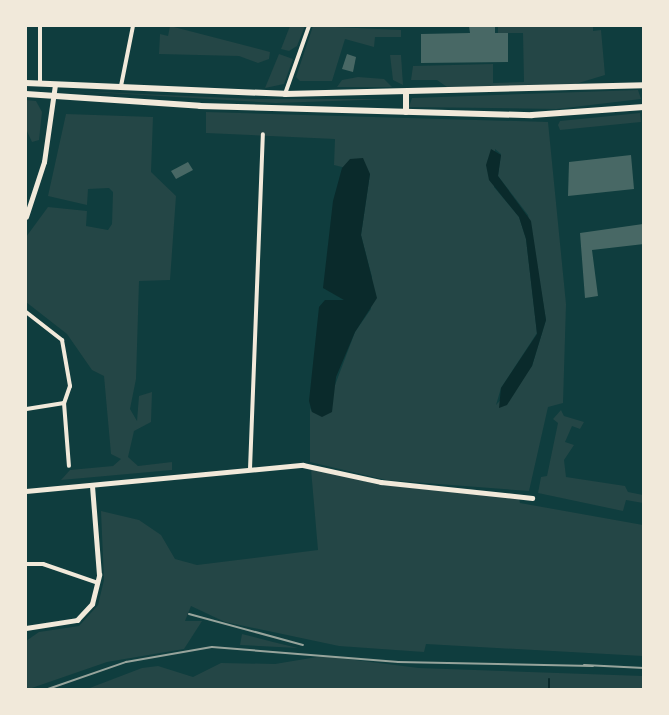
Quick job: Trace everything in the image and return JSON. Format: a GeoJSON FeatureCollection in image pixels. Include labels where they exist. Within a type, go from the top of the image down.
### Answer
{"type":"FeatureCollection","features":[{"type":"Feature","properties":{"kind":"main road"},"geometry":{"type":"LineString","coordinates":[[26,83],[121,89],[285,94],[406,93],[644,85]]}},
{"type":"Feature","properties":{"kind":"main road"},"geometry":{"type":"LineString","coordinates":[[406,93],[406,112]]}},
{"type":"Feature","properties":{"kind":"main road"},"geometry":{"type":"LineString","coordinates":[[26,94],[55,98],[406,112],[548,115],[644,106]]}},
{"type":"Feature","properties":{"kind":"street"},"geometry":{"type":"LineString","coordinates":[[39,84],[40,26]]}},
{"type":"Feature","properties":{"kind":"street"},"geometry":{"type":"LineString","coordinates":[[121,89],[133,26]]}},
{"type":"Feature","properties":{"kind":"street"},"geometry":{"type":"LineString","coordinates":[[285,94],[309,26]]}},
{"type":"Feature","properties":{"kind":"street"},"geometry":{"type":"LineString","coordinates":[[26,217],[45,162],[55,85]]}},
{"type":"Feature","properties":{"kind":"street"},"geometry":{"type":"LineString","coordinates":[[250,469],[263,134]]}},
{"type":"Feature","properties":{"kind":"street"},"geometry":{"type":"LineString","coordinates":[[26,312],[62,340],[70,386],[64,402],[69,466]]}},
{"type":"Feature","properties":{"kind":"street"},"geometry":{"type":"LineString","coordinates":[[26,409],[64,402]]}},
{"type":"Feature","properties":{"kind":"street"},"geometry":{"type":"LineString","coordinates":[[26,491],[303,465],[381,482],[532,498]]}},
{"type":"Feature","properties":{"kind":"street"},"geometry":{"type":"LineString","coordinates":[[26,628],[77,620],[92,604],[98,583],[92,486]]}},
{"type":"Feature","properties":{"kind":"street"},"geometry":{"type":"LineString","coordinates":[[26,564],[43,564],[98,583]]}},
{"type":"Feature","properties":{"kind":"shaded area"},"geometry":{"type":"Polygon","coordinates":[[[170,26],[270,52],[269,59],[258,63],[239,56],[159,54],[160,34],[168,36],[170,26]]]}},
{"type":"Feature","properties":{"kind":"shaded area"},"geometry":{"type":"Polygon","coordinates":[[[290,26],[305,26],[297,46],[289,51],[281,49],[290,26]]]}},
{"type":"Feature","properties":{"kind":"shaded area"},"geometry":{"type":"Polygon","coordinates":[[[313,26],[401,30],[401,37],[375,37],[374,47],[345,39],[332,81],[300,81],[296,77],[313,26]]]}},
{"type":"Feature","properties":{"kind":"shaded area"},"geometry":{"type":"Polygon","coordinates":[[[498,26],[593,26],[593,31],[601,30],[605,75],[572,85],[541,86],[447,87],[437,80],[411,80],[413,66],[493,64],[493,83],[524,82],[523,33],[498,33],[498,26]]]}},
{"type":"Feature","properties":{"kind":"shaded area"},"geometry":{"type":"Polygon","coordinates":[[[279,54],[293,59],[284,84],[265,88],[279,54]]]}},
{"type":"Feature","properties":{"kind":"shaded area"},"geometry":{"type":"Polygon","coordinates":[[[390,55],[401,55],[403,85],[393,80],[390,55]]]}},
{"type":"Feature","properties":{"kind":"shaded area"},"geometry":{"type":"Polygon","coordinates":[[[358,77],[384,79],[392,87],[337,87],[342,80],[358,77]]]}},
{"type":"Feature","properties":{"kind":"shaded area"},"geometry":{"type":"Polygon","coordinates":[[[638,90],[641,99],[557,109],[409,107],[412,98],[638,90]]]}},
{"type":"Feature","properties":{"kind":"shaded area"},"geometry":{"type":"Polygon","coordinates":[[[75,91],[255,99],[391,99],[276,103],[75,91]]]}},
{"type":"Feature","properties":{"kind":"shaded area"},"geometry":{"type":"Polygon","coordinates":[[[26,100],[36,101],[42,112],[39,140],[32,142],[26,129],[26,100]]]}},
{"type":"Feature","properties":{"kind":"shaded area"},"geometry":{"type":"Polygon","coordinates":[[[206,112],[548,122],[566,304],[563,403],[548,407],[529,491],[386,480],[310,462],[310,408],[312,412],[335,385],[355,332],[371,309],[372,277],[361,235],[370,174],[334,165],[335,139],[206,133],[206,112]],[[495,149],[494,187],[519,217],[526,239],[537,333],[501,388],[496,405],[532,366],[546,320],[528,215],[498,176],[501,154],[495,149]]]}},
{"type":"Feature","properties":{"kind":"shaded area"},"geometry":{"type":"Polygon","coordinates":[[[640,113],[641,122],[560,130],[558,125],[560,121],[640,113]]]}},
{"type":"Feature","properties":{"kind":"shaded area"},"geometry":{"type":"Polygon","coordinates":[[[66,114],[153,117],[151,172],[176,196],[170,280],[139,281],[136,379],[130,409],[137,421],[139,396],[152,392],[151,422],[134,431],[128,457],[138,466],[172,462],[172,470],[61,480],[70,470],[113,466],[121,459],[111,454],[104,376],[92,370],[67,334],[26,302],[26,237],[48,207],[87,211],[86,226],[108,230],[112,224],[113,192],[109,188],[88,189],[87,205],[48,196],[66,114]]]}},
{"type":"Feature","properties":{"kind":"shaded area"},"geometry":{"type":"Polygon","coordinates":[[[491,149],[501,155],[498,176],[531,221],[546,320],[532,366],[507,405],[499,408],[501,388],[537,334],[526,239],[519,217],[489,180],[486,165],[491,149]]]}},
{"type":"Feature","properties":{"kind":"shaded area"},"geometry":{"type":"Polygon","coordinates":[[[363,158],[370,174],[361,235],[377,298],[355,332],[336,377],[332,412],[322,417],[312,412],[309,401],[319,307],[325,300],[344,300],[323,288],[333,201],[342,168],[350,159],[363,158]]]}},
{"type":"Feature","properties":{"kind":"shaded area"},"geometry":{"type":"Polygon","coordinates":[[[561,410],[564,416],[584,422],[580,429],[572,426],[565,442],[574,445],[564,460],[566,477],[625,486],[628,492],[643,495],[643,503],[626,500],[623,511],[538,493],[541,477],[547,476],[558,423],[553,419],[561,410]]]}},
{"type":"Feature","properties":{"kind":"shaded area"},"geometry":{"type":"Polygon","coordinates":[[[311,469],[381,485],[519,498],[520,503],[643,525],[643,656],[426,644],[424,652],[339,646],[225,622],[191,606],[185,621],[202,621],[184,649],[107,662],[26,690],[26,641],[39,632],[79,626],[98,605],[104,580],[101,511],[139,520],[161,535],[175,559],[197,565],[318,550],[311,469]]]}},
{"type":"Feature","properties":{"kind":"shaded area"},"geometry":{"type":"Polygon","coordinates":[[[242,634],[273,642],[298,648],[240,645],[242,634]]]}},
{"type":"Feature","properties":{"kind":"shaded area"},"geometry":{"type":"Polygon","coordinates":[[[323,656],[419,668],[643,676],[643,689],[87,689],[142,668],[158,666],[193,677],[221,663],[275,664],[323,656]]]}},
{"type":"Feature","properties":{"kind":"building"},"geometry":{"type":"Polygon","coordinates":[[[469,26],[495,26],[495,33],[508,33],[508,62],[421,63],[421,34],[470,33],[469,26]]]}},
{"type":"Feature","properties":{"kind":"building"},"geometry":{"type":"Polygon","coordinates":[[[347,54],[356,57],[353,72],[342,69],[347,54]]]}},
{"type":"Feature","properties":{"kind":"building"},"geometry":{"type":"Polygon","coordinates":[[[631,155],[634,189],[568,196],[569,162],[631,155]]]}},
{"type":"Feature","properties":{"kind":"building"},"geometry":{"type":"Polygon","coordinates":[[[188,162],[193,170],[176,179],[171,171],[188,162]]]}},
{"type":"Feature","properties":{"kind":"building"},"geometry":{"type":"Polygon","coordinates":[[[643,224],[644,244],[592,250],[598,296],[585,298],[580,233],[643,224]]]}},
{"type":"Feature","properties":{"kind":"waterway"},"geometry":{"type":"LineString","coordinates":[[549,679],[549,690]]}},
{"type":"Feature","properties":{"kind":"railway"},"geometry":{"type":"LineString","coordinates":[[189,614],[303,645]]}},
{"type":"Feature","properties":{"kind":"railway"},"geometry":{"type":"LineString","coordinates":[[45,690],[126,662],[212,647],[398,662],[593,666]]}},
{"type":"Feature","properties":{"kind":"railway"},"geometry":{"type":"LineString","coordinates":[[584,665],[644,668]]}}]}
